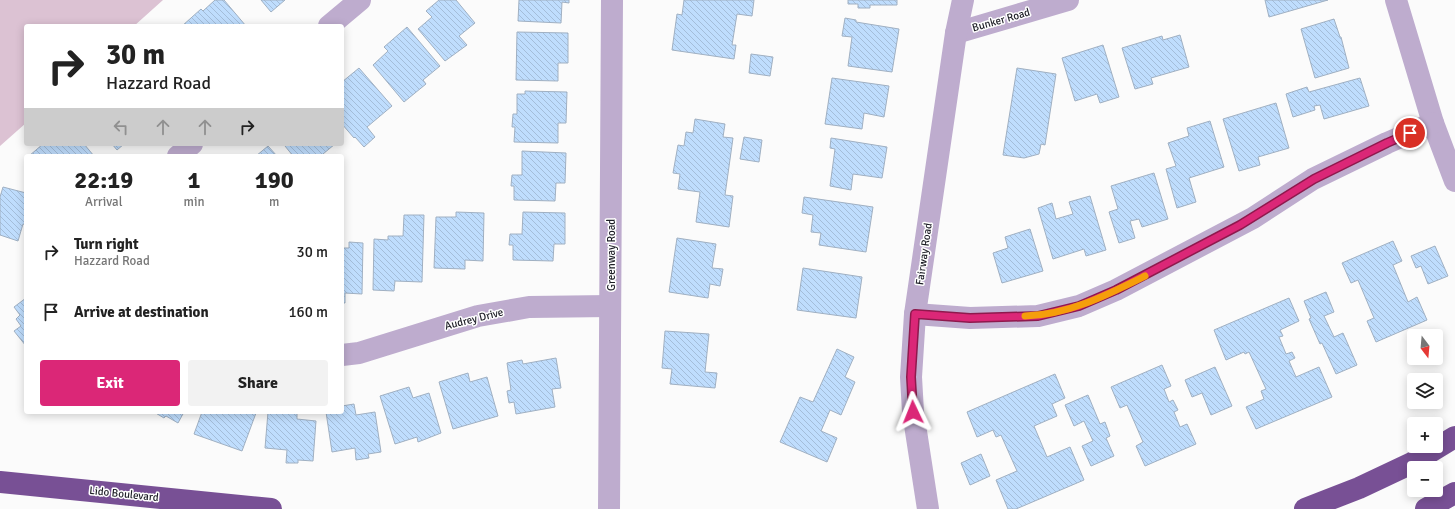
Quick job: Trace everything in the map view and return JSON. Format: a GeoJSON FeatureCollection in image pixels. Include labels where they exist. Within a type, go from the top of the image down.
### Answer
{"type":"FeatureCollection","features":[{"type":"Feature","properties":{"kind":"highway"},"geometry":{"type":"LineString","coordinates":[[1305,509],[1359,488],[1412,463],[1455,437]]}},
{"type":"Feature","properties":{"kind":"highway","name":"Lido Boulevard"},"geometry":{"type":"LineString","coordinates":[[0,482],[271,509]]}},
{"type":"Feature","properties":{"kind":"highway"},"geometry":{"type":"LineString","coordinates":[[1426,509],[1455,493]]}},
{"type":"Feature","properties":{"kind":"street"},"geometry":{"type":"LineString","coordinates":[[331,24],[360,0]]}},
{"type":"Feature","properties":{"kind":"street","name":"Greenway Road"},"geometry":{"type":"LineString","coordinates":[[609,509],[612,0]]}},
{"type":"Feature","properties":{"kind":"street","name":"Fairway Road"},"geometry":{"type":"LineString","coordinates":[[928,509],[913,412],[911,377],[915,314],[956,33],[963,0]]}},
{"type":"Feature","properties":{"kind":"street","name":"Bunker Road"},"geometry":{"type":"LineString","coordinates":[[956,33],[1068,0]]}},
{"type":"Feature","properties":{"kind":"street"},"geometry":{"type":"LineString","coordinates":[[1396,0],[1433,123],[1455,181]]}},
{"type":"Feature","properties":{"kind":"street"},"geometry":{"type":"LineString","coordinates":[[915,314],[970,318],[1038,316],[1079,306],[1116,290],[1240,225],[1314,179],[1387,143],[1433,123]]}},
{"type":"Feature","properties":{"kind":"street"},"geometry":{"type":"LineString","coordinates":[[180,154],[190,146]]}},
{"type":"Feature","properties":{"kind":"street","name":"Audrey Drive"},"geometry":{"type":"LineString","coordinates":[[344,355],[359,353],[478,316],[529,307],[610,306]]}},
{"type":"Feature","properties":{"kind":"shaded area"},"geometry":{"type":"Polygon","coordinates":[[[0,0],[163,0],[136,24],[24,24],[24,125],[0,146],[0,0]]]}},
{"type":"Feature","properties":{"kind":"building"},"geometry":{"type":"Polygon","coordinates":[[[215,0],[224,0],[244,24],[184,24],[201,9],[203,11],[215,0]]]}},
{"type":"Feature","properties":{"kind":"building"},"geometry":{"type":"Polygon","coordinates":[[[261,0],[285,0],[271,12],[261,0]]]}},
{"type":"Feature","properties":{"kind":"building"},"geometry":{"type":"Polygon","coordinates":[[[439,0],[456,0],[475,23],[459,36],[467,45],[445,61],[418,29],[432,17],[426,11],[439,0]]]}},
{"type":"Feature","properties":{"kind":"building"},"geometry":{"type":"Polygon","coordinates":[[[519,0],[569,0],[569,3],[562,2],[561,23],[518,21],[519,0]]]}},
{"type":"Feature","properties":{"kind":"building"},"geometry":{"type":"Polygon","coordinates":[[[684,0],[754,0],[752,16],[737,14],[732,45],[736,45],[734,59],[672,50],[677,14],[682,15],[684,0]]]}},
{"type":"Feature","properties":{"kind":"building"},"geometry":{"type":"Polygon","coordinates":[[[848,0],[897,0],[897,5],[870,5],[870,8],[858,8],[858,4],[848,4],[848,0]]]}},
{"type":"Feature","properties":{"kind":"building"},"geometry":{"type":"Polygon","coordinates":[[[1265,0],[1328,0],[1269,17],[1265,0]]]}},
{"type":"Feature","properties":{"kind":"building"},"geometry":{"type":"Polygon","coordinates":[[[845,18],[856,20],[856,22],[899,29],[892,72],[848,66],[852,37],[842,36],[845,18]]]}},
{"type":"Feature","properties":{"kind":"building"},"geometry":{"type":"Polygon","coordinates":[[[1334,19],[1341,37],[1349,68],[1315,78],[1301,29],[1334,19]]]}},
{"type":"Feature","properties":{"kind":"building"},"geometry":{"type":"Polygon","coordinates":[[[407,27],[440,66],[423,80],[426,84],[404,102],[373,65],[388,51],[384,47],[407,27]]]}},
{"type":"Feature","properties":{"kind":"building"},"geometry":{"type":"Polygon","coordinates":[[[517,32],[568,33],[568,63],[558,63],[558,81],[516,80],[517,32]]]}},
{"type":"Feature","properties":{"kind":"building"},"geometry":{"type":"Polygon","coordinates":[[[1180,35],[1189,67],[1151,78],[1153,84],[1135,89],[1122,48],[1162,36],[1163,40],[1180,35]]]}},
{"type":"Feature","properties":{"kind":"building"},"geometry":{"type":"Polygon","coordinates":[[[1103,45],[1119,97],[1100,103],[1097,94],[1075,101],[1062,58],[1103,45]]]}},
{"type":"Feature","properties":{"kind":"building"},"geometry":{"type":"Polygon","coordinates":[[[751,54],[773,57],[770,76],[749,73],[751,54]]]}},
{"type":"Feature","properties":{"kind":"building"},"geometry":{"type":"Polygon","coordinates":[[[359,68],[392,106],[367,127],[375,137],[364,147],[344,126],[344,80],[359,68]]]}},
{"type":"Feature","properties":{"kind":"building"},"geometry":{"type":"Polygon","coordinates":[[[1017,68],[1056,74],[1045,145],[1041,144],[1039,154],[1024,158],[1003,155],[1017,68]]]}},
{"type":"Feature","properties":{"kind":"building"},"geometry":{"type":"Polygon","coordinates":[[[832,78],[889,86],[884,117],[864,113],[862,129],[825,124],[832,78]]]}},
{"type":"Feature","properties":{"kind":"building"},"geometry":{"type":"Polygon","coordinates":[[[1360,78],[1369,106],[1324,119],[1320,105],[1314,106],[1315,110],[1293,117],[1286,94],[1307,87],[1309,92],[1360,78]]]}},
{"type":"Feature","properties":{"kind":"building"},"geometry":{"type":"Polygon","coordinates":[[[525,91],[567,92],[566,123],[558,123],[558,143],[514,142],[515,127],[512,127],[513,114],[517,114],[517,94],[525,94],[525,91]]]}},
{"type":"Feature","properties":{"kind":"building"},"geometry":{"type":"Polygon","coordinates":[[[1276,103],[1289,148],[1258,157],[1260,165],[1239,171],[1223,119],[1276,103]]]}},
{"type":"Feature","properties":{"kind":"building"},"geometry":{"type":"Polygon","coordinates":[[[695,119],[725,124],[723,137],[733,138],[725,195],[733,196],[729,227],[696,222],[700,192],[678,189],[680,174],[673,173],[678,145],[684,146],[686,132],[693,133],[695,119]]]}},
{"type":"Feature","properties":{"kind":"building"},"geometry":{"type":"Polygon","coordinates":[[[1210,121],[1224,167],[1189,178],[1196,202],[1177,208],[1166,169],[1176,166],[1168,143],[1189,136],[1187,128],[1210,121]]]}},
{"type":"Feature","properties":{"kind":"building"},"geometry":{"type":"Polygon","coordinates":[[[744,137],[762,140],[759,162],[740,159],[744,137]]]}},
{"type":"Feature","properties":{"kind":"building"},"geometry":{"type":"Polygon","coordinates":[[[831,138],[887,147],[882,178],[853,174],[851,190],[830,186],[835,149],[830,148],[831,138]]]}},
{"type":"Feature","properties":{"kind":"building"},"geometry":{"type":"Polygon","coordinates":[[[41,146],[86,146],[92,154],[31,154],[41,146]]]}},
{"type":"Feature","properties":{"kind":"building"},"geometry":{"type":"Polygon","coordinates":[[[114,146],[122,146],[117,150],[114,146]]]}},
{"type":"Feature","properties":{"kind":"building"},"geometry":{"type":"Polygon","coordinates":[[[268,146],[275,154],[258,154],[268,146]]]}},
{"type":"Feature","properties":{"kind":"building"},"geometry":{"type":"Polygon","coordinates":[[[285,146],[333,146],[323,154],[291,154],[285,146]]]}},
{"type":"Feature","properties":{"kind":"building"},"geometry":{"type":"Polygon","coordinates":[[[522,151],[566,153],[565,183],[556,183],[555,201],[514,200],[514,186],[511,186],[512,175],[522,175],[522,151]]]}},
{"type":"Feature","properties":{"kind":"building"},"geometry":{"type":"Polygon","coordinates":[[[1154,173],[1168,219],[1142,227],[1139,219],[1130,221],[1135,238],[1119,243],[1109,212],[1118,209],[1111,186],[1154,173]]]}},
{"type":"Feature","properties":{"kind":"building"},"geometry":{"type":"Polygon","coordinates":[[[3,187],[24,192],[24,224],[18,241],[0,235],[0,197],[3,187]]]}},
{"type":"Feature","properties":{"kind":"building"},"geometry":{"type":"Polygon","coordinates":[[[1090,196],[1106,250],[1086,256],[1084,249],[1053,259],[1038,208],[1052,203],[1056,219],[1073,214],[1069,202],[1090,196]]]}},
{"type":"Feature","properties":{"kind":"building"},"geometry":{"type":"Polygon","coordinates":[[[804,197],[873,207],[866,252],[819,245],[821,233],[811,232],[813,215],[802,213],[804,197]]]}},
{"type":"Feature","properties":{"kind":"building"},"geometry":{"type":"Polygon","coordinates":[[[456,212],[484,213],[483,261],[465,260],[465,269],[434,268],[436,217],[456,217],[456,212]]]}},
{"type":"Feature","properties":{"kind":"building"},"geometry":{"type":"Polygon","coordinates":[[[523,212],[565,213],[565,244],[554,244],[553,261],[513,260],[513,245],[509,245],[510,234],[522,234],[523,212]]]}},
{"type":"Feature","properties":{"kind":"building"},"geometry":{"type":"Polygon","coordinates":[[[404,215],[424,215],[422,282],[395,281],[394,291],[373,290],[374,239],[388,240],[388,236],[403,236],[404,215]]]}},
{"type":"Feature","properties":{"kind":"building"},"geometry":{"type":"Polygon","coordinates":[[[1030,229],[1043,271],[1002,283],[993,253],[1008,248],[1005,237],[1030,229]]]}},
{"type":"Feature","properties":{"kind":"building"},"geometry":{"type":"Polygon","coordinates":[[[677,238],[716,244],[712,268],[723,269],[720,286],[710,284],[708,298],[669,292],[677,238]]]}},
{"type":"Feature","properties":{"kind":"building"},"geometry":{"type":"Polygon","coordinates":[[[1393,241],[1402,261],[1393,265],[1408,302],[1417,297],[1427,320],[1376,342],[1367,321],[1374,318],[1358,280],[1351,283],[1342,263],[1393,241]]]}},
{"type":"Feature","properties":{"kind":"building"},"geometry":{"type":"Polygon","coordinates":[[[349,242],[363,243],[362,294],[345,293],[344,303],[344,248],[349,248],[349,242]]]}},
{"type":"Feature","properties":{"kind":"building"},"geometry":{"type":"Polygon","coordinates":[[[1435,246],[1448,276],[1428,284],[1421,266],[1416,268],[1411,256],[1435,246]]]}},
{"type":"Feature","properties":{"kind":"building"},"geometry":{"type":"Polygon","coordinates":[[[803,268],[862,277],[856,318],[797,310],[803,268]]]}},
{"type":"Feature","properties":{"kind":"building"},"geometry":{"type":"Polygon","coordinates":[[[1326,292],[1334,312],[1324,316],[1334,337],[1343,333],[1357,365],[1336,374],[1309,319],[1311,318],[1304,301],[1326,292]]]}},
{"type":"Feature","properties":{"kind":"building"},"geometry":{"type":"Polygon","coordinates":[[[1289,298],[1299,321],[1280,330],[1283,336],[1279,337],[1286,354],[1292,352],[1295,358],[1289,361],[1296,377],[1319,367],[1332,397],[1256,429],[1246,407],[1264,399],[1261,391],[1266,389],[1249,352],[1245,354],[1244,352],[1226,360],[1214,330],[1289,298]]]}},
{"type":"Feature","properties":{"kind":"building"},"geometry":{"type":"Polygon","coordinates":[[[24,300],[24,344],[14,331],[21,326],[16,319],[20,315],[14,307],[24,300]]]}},
{"type":"Feature","properties":{"kind":"building"},"geometry":{"type":"Polygon","coordinates":[[[665,331],[709,334],[705,372],[717,373],[715,388],[670,384],[672,369],[662,368],[665,331]]]}},
{"type":"Feature","properties":{"kind":"building"},"geometry":{"type":"Polygon","coordinates":[[[837,349],[854,357],[845,377],[855,382],[841,415],[830,410],[821,431],[837,438],[827,462],[780,442],[800,397],[813,402],[837,349]]]}},
{"type":"Feature","properties":{"kind":"building"},"geometry":{"type":"Polygon","coordinates":[[[556,358],[561,388],[552,389],[555,407],[516,414],[514,402],[509,403],[507,391],[511,390],[507,363],[522,360],[523,364],[556,358]]]}},
{"type":"Feature","properties":{"kind":"building"},"geometry":{"type":"Polygon","coordinates":[[[1162,365],[1171,386],[1164,389],[1169,402],[1173,400],[1178,410],[1174,412],[1180,427],[1187,424],[1196,444],[1145,466],[1136,446],[1143,442],[1127,405],[1120,408],[1111,387],[1162,365]]]}},
{"type":"Feature","properties":{"kind":"building"},"geometry":{"type":"Polygon","coordinates":[[[1215,367],[1232,406],[1211,415],[1202,393],[1192,397],[1185,380],[1215,367]]]}},
{"type":"Feature","properties":{"kind":"building"},"geometry":{"type":"Polygon","coordinates":[[[468,373],[470,382],[487,377],[498,416],[453,429],[439,382],[468,373]]]}},
{"type":"Feature","properties":{"kind":"building"},"geometry":{"type":"Polygon","coordinates":[[[1055,374],[1065,398],[1052,404],[1057,416],[1034,426],[1047,457],[1070,447],[1084,480],[1016,509],[1008,509],[996,480],[1017,471],[1001,435],[996,437],[993,430],[977,437],[967,412],[1055,374]]]}},
{"type":"Feature","properties":{"kind":"building"},"geometry":{"type":"Polygon","coordinates":[[[409,387],[413,398],[429,393],[441,433],[418,442],[417,437],[395,444],[380,396],[409,387]]]}},
{"type":"Feature","properties":{"kind":"building"},"geometry":{"type":"Polygon","coordinates":[[[1088,395],[1100,424],[1105,422],[1110,436],[1106,438],[1114,456],[1091,466],[1082,446],[1093,441],[1084,421],[1074,426],[1065,405],[1088,395]]]}},
{"type":"Feature","properties":{"kind":"building"},"geometry":{"type":"Polygon","coordinates":[[[354,404],[356,415],[375,412],[381,452],[368,454],[369,458],[356,460],[355,448],[332,452],[326,414],[344,414],[344,406],[354,404]]]}},
{"type":"Feature","properties":{"kind":"building"},"geometry":{"type":"Polygon","coordinates":[[[157,414],[183,414],[178,423],[166,416],[164,418],[157,414]]]}},
{"type":"Feature","properties":{"kind":"building"},"geometry":{"type":"Polygon","coordinates":[[[201,414],[256,414],[242,451],[194,434],[201,414]]]}},
{"type":"Feature","properties":{"kind":"building"},"geometry":{"type":"Polygon","coordinates":[[[268,414],[297,414],[297,419],[316,421],[313,461],[298,460],[298,463],[286,463],[287,450],[265,448],[268,414]]]}},
{"type":"Feature","properties":{"kind":"building"},"geometry":{"type":"Polygon","coordinates":[[[981,454],[990,476],[970,485],[961,463],[981,454]]]}},
{"type":"Feature","properties":{"kind":"slow traffic"},"geometry":{"type":"LineString","coordinates":[[1025,316],[1038,316],[1079,306],[1145,276]]}},
{"type":"Feature","properties":{"kind":"route"},"geometry":{"type":"LineString","coordinates":[[913,412],[911,377],[915,314],[970,318],[1038,316],[1079,306],[1116,290],[1176,260],[1253,218],[1314,179],[1410,133]]}}]}
